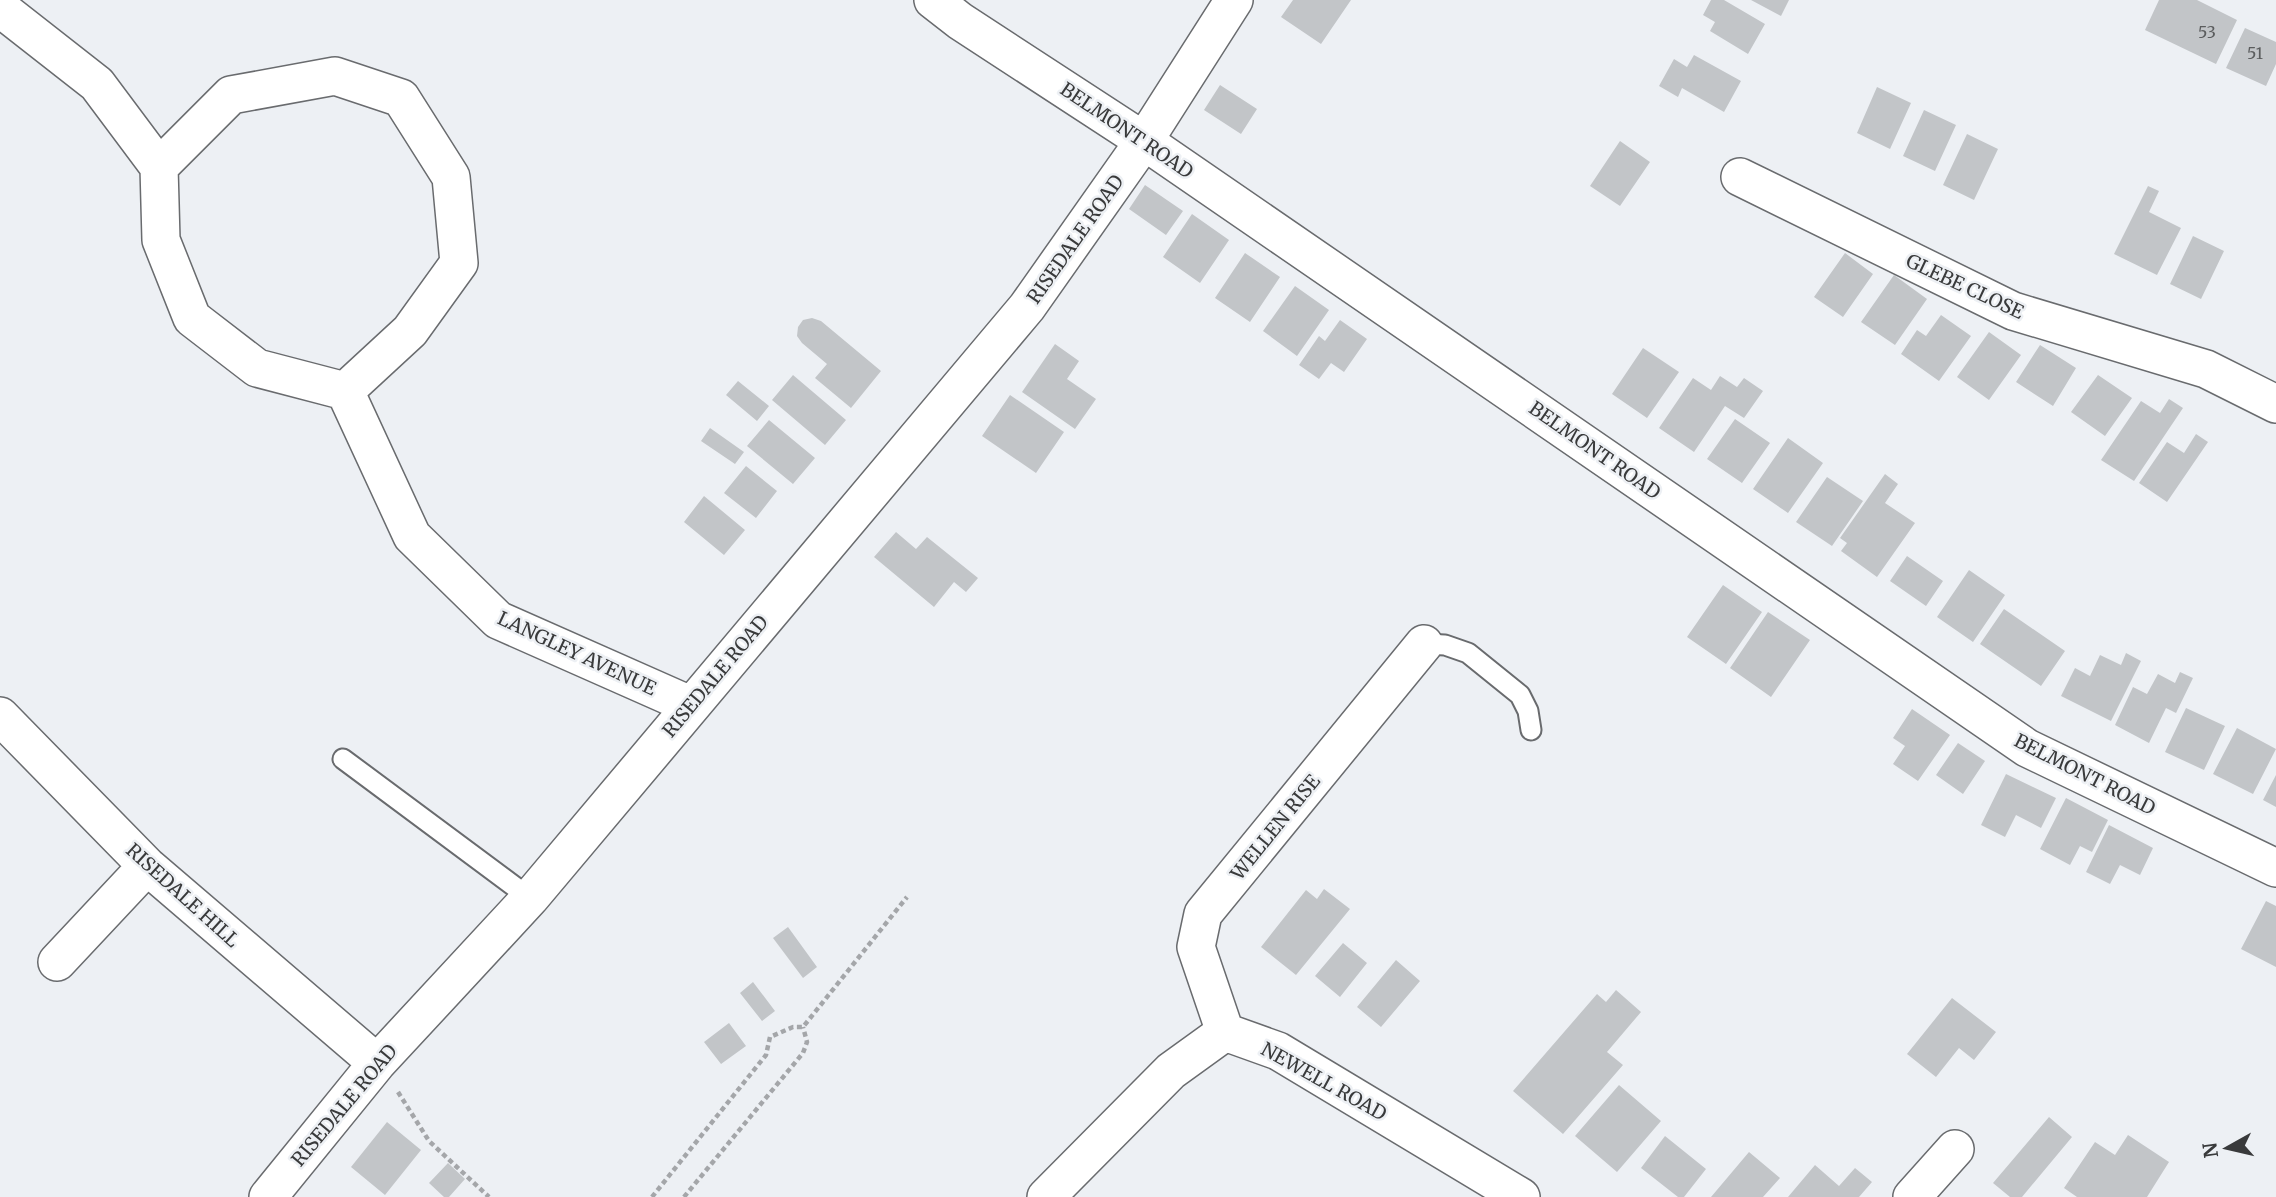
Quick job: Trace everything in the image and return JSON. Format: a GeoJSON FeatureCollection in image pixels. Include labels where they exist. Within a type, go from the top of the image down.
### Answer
{"type":"FeatureCollection","features":[{"type":"Feature","properties":{"kind":"street","name":"BELMONT ROAD"},"geometry":{"type":"LineString","coordinates":[[933,0],[960,21],[1144,141],[2027,748],[2276,868]]}},
{"type":"Feature","properties":{"kind":"street","name":"RISEDALE ROAD"},"geometry":{"type":"LineString","coordinates":[[268,1197],[377,1063],[530,898],[1027,307],[1144,141],[1234,0]]}},
{"type":"Feature","properties":{"kind":"street"},"geometry":{"type":"LineString","coordinates":[[0,8],[97,83],[159,167],[161,240],[192,318],[257,368],[345,391],[410,331],[459,263],[451,177],[401,98],[335,76],[231,95],[159,167]]}},
{"type":"Feature","properties":{"kind":"street","name":"GLEBE CLOSE"},"geometry":{"type":"LineString","coordinates":[[1740,177],[2013,311],[2206,369],[2276,404]]}},
{"type":"Feature","properties":{"kind":"street","name":"LANGLEY AVENUE"},"geometry":{"type":"LineString","coordinates":[[345,391],[412,536],[498,620],[690,705]]}},
{"type":"Feature","properties":{"kind":"street","name":"WELLEN RISE"},"geometry":{"type":"LineString","coordinates":[[1225,1032],[1196,947],[1203,914],[1424,644]]}},
{"type":"Feature","properties":{"kind":"street","name":"RISEDALE HILL"},"geometry":{"type":"LineString","coordinates":[[0,716],[147,866],[377,1063]]}},
{"type":"Feature","properties":{"kind":"street"},"geometry":{"type":"LineString","coordinates":[[57,962],[147,866]]}},
{"type":"Feature","properties":{"kind":"street"},"geometry":{"type":"LineString","coordinates":[[1046,1197],[1171,1072],[1225,1032]]}},
{"type":"Feature","properties":{"kind":"street","name":"NEWELL ROAD"},"geometry":{"type":"LineString","coordinates":[[1225,1032],[1278,1051],[1521,1197]]}},
{"type":"Feature","properties":{"kind":"street"},"geometry":{"type":"LineString","coordinates":[[1912,1197],[1955,1149]]}},
{"type":"Feature","properties":{"kind":"lane"},"geometry":{"type":"LineString","coordinates":[[1424,644],[1445,645],[1468,653],[1520,695],[1528,711],[1531,730]]}},
{"type":"Feature","properties":{"kind":"lane"},"geometry":{"type":"LineString","coordinates":[[343,759],[530,898]]}},
{"type":"Feature","properties":{"kind":"path"},"geometry":{"type":"LineString","coordinates":[[803,1027],[907,897]]}},
{"type":"Feature","properties":{"kind":"path"},"geometry":{"type":"LineString","coordinates":[[652,1197],[755,1071],[766,1055],[770,1037],[793,1027],[803,1027]]}},
{"type":"Feature","properties":{"kind":"path"},"geometry":{"type":"LineString","coordinates":[[684,1197],[803,1052],[807,1042],[803,1027]]}},
{"type":"Feature","properties":{"kind":"path"},"geometry":{"type":"LineString","coordinates":[[377,1063],[429,1141],[489,1197]]}},
{"type":"Feature","properties":{"kind":"path"},"geometry":{"type":"LineString","coordinates":[[658,1191],[661,1197]]}},
{"type":"Feature","properties":{"kind":"building"},"geometry":{"type":"Polygon","coordinates":[[[1293,0],[1351,0],[1321,44],[1281,17],[1293,0]]]}},
{"type":"Feature","properties":{"kind":"building"},"geometry":{"type":"Polygon","coordinates":[[[1711,0],[1724,0],[1765,24],[1748,54],[1710,31],[1715,22],[1703,15],[1711,0]]]}},
{"type":"Feature","properties":{"kind":"building"},"geometry":{"type":"Polygon","coordinates":[[[1751,0],[1789,0],[1781,16],[1751,0]]]}},
{"type":"Feature","properties":{"kind":"building"},"geometry":{"type":"Polygon","coordinates":[[[2159,0],[2197,0],[2237,20],[2216,64],[2145,30],[2159,0]]]}},
{"type":"Feature","properties":{"kind":"building"},"geometry":{"type":"Polygon","coordinates":[[[2245,28],[2276,42],[2276,64],[2266,86],[2226,68],[2245,28]]]}},
{"type":"Feature","properties":{"kind":"building"},"geometry":{"type":"Polygon","coordinates":[[[1694,55],[1741,81],[1724,112],[1682,88],[1678,97],[1659,86],[1674,59],[1687,67],[1694,55]]]}},
{"type":"Feature","properties":{"kind":"building"},"geometry":{"type":"Polygon","coordinates":[[[1220,85],[1257,109],[1241,134],[1204,110],[1220,85]]]}},
{"type":"Feature","properties":{"kind":"building"},"geometry":{"type":"Polygon","coordinates":[[[1877,87],[1911,103],[1890,149],[1857,133],[1877,87]]]}},
{"type":"Feature","properties":{"kind":"building"},"geometry":{"type":"Polygon","coordinates":[[[1924,110],[1956,125],[1935,171],[1903,156],[1924,110]]]}},
{"type":"Feature","properties":{"kind":"building"},"geometry":{"type":"Polygon","coordinates":[[[1967,134],[1998,149],[1974,200],[1943,185],[1967,134]]]}},
{"type":"Feature","properties":{"kind":"building"},"geometry":{"type":"Polygon","coordinates":[[[1620,141],[1650,162],[1620,206],[1590,186],[1620,141]]]}},
{"type":"Feature","properties":{"kind":"building"},"geometry":{"type":"Polygon","coordinates":[[[1145,185],[1183,211],[1166,235],[1129,209],[1145,185]]]}},
{"type":"Feature","properties":{"kind":"building"},"geometry":{"type":"Polygon","coordinates":[[[2148,186],[2159,191],[2149,212],[2181,228],[2157,275],[2114,254],[2148,186]]]}},
{"type":"Feature","properties":{"kind":"building"},"geometry":{"type":"Polygon","coordinates":[[[1192,214],[1229,240],[1200,283],[1163,257],[1192,214]]]}},
{"type":"Feature","properties":{"kind":"building"},"geometry":{"type":"Polygon","coordinates":[[[2193,236],[2224,251],[2201,299],[2170,284],[2193,236]]]}},
{"type":"Feature","properties":{"kind":"building"},"geometry":{"type":"Polygon","coordinates":[[[1245,253],[1280,277],[1250,322],[1215,298],[1245,253]]]}},
{"type":"Feature","properties":{"kind":"building"},"geometry":{"type":"Polygon","coordinates":[[[1845,253],[1873,274],[1843,317],[1814,297],[1845,253]]]}},
{"type":"Feature","properties":{"kind":"building"},"geometry":{"type":"Polygon","coordinates":[[[1894,275],[1927,299],[1895,345],[1861,322],[1894,275]]]}},
{"type":"Feature","properties":{"kind":"building"},"geometry":{"type":"Polygon","coordinates":[[[1295,286],[1329,310],[1297,356],[1263,331],[1295,286]]]}},
{"type":"Feature","properties":{"kind":"building"},"geometry":{"type":"Polygon","coordinates":[[[1941,315],[1971,336],[1939,381],[1901,354],[1917,330],[1926,336],[1941,315]]]}},
{"type":"Feature","properties":{"kind":"building"},"geometry":{"type":"Polygon","coordinates":[[[812,318],[821,321],[881,371],[851,408],[815,378],[827,364],[797,336],[798,327],[803,320],[812,318]]]}},
{"type":"Feature","properties":{"kind":"building"},"geometry":{"type":"Polygon","coordinates":[[[1340,320],[1367,339],[1344,372],[1331,363],[1319,379],[1299,365],[1319,336],[1325,341],[1340,320]]]}},
{"type":"Feature","properties":{"kind":"building"},"geometry":{"type":"Polygon","coordinates":[[[1989,332],[2021,355],[1989,400],[1957,377],[1989,332]]]}},
{"type":"Feature","properties":{"kind":"building"},"geometry":{"type":"Polygon","coordinates":[[[1055,344],[1079,361],[1067,379],[1096,399],[1075,429],[1022,392],[1055,344]]]}},
{"type":"Feature","properties":{"kind":"building"},"geometry":{"type":"Polygon","coordinates":[[[2040,345],[2076,368],[2053,406],[2016,382],[2040,345]]]}},
{"type":"Feature","properties":{"kind":"building"},"geometry":{"type":"Polygon","coordinates":[[[1643,348],[1679,372],[1647,418],[1612,394],[1643,348]]]}},
{"type":"Feature","properties":{"kind":"building"},"geometry":{"type":"Polygon","coordinates":[[[793,375],[846,420],[825,445],[772,400],[793,375]]]}},
{"type":"Feature","properties":{"kind":"building"},"geometry":{"type":"Polygon","coordinates":[[[2098,375],[2132,398],[2105,436],[2071,412],[2098,375]]]}},
{"type":"Feature","properties":{"kind":"building"},"geometry":{"type":"Polygon","coordinates":[[[1720,376],[1737,387],[1744,378],[1763,391],[1744,418],[1725,406],[1694,452],[1659,428],[1693,378],[1711,390],[1720,376]]]}},
{"type":"Feature","properties":{"kind":"building"},"geometry":{"type":"Polygon","coordinates":[[[738,381],[769,406],[757,421],[726,395],[738,381]]]}},
{"type":"Feature","properties":{"kind":"building"},"geometry":{"type":"Polygon","coordinates":[[[1010,395],[1064,432],[1036,473],[982,436],[1010,395]]]}},
{"type":"Feature","properties":{"kind":"building"},"geometry":{"type":"Polygon","coordinates":[[[2169,399],[2183,408],[2134,481],[2101,460],[2141,401],[2160,413],[2169,399]]]}},
{"type":"Feature","properties":{"kind":"building"},"geometry":{"type":"Polygon","coordinates":[[[1735,419],[1770,443],[1742,483],[1707,459],[1735,419]]]}},
{"type":"Feature","properties":{"kind":"building"},"geometry":{"type":"Polygon","coordinates":[[[769,420],[815,458],[793,484],[747,446],[769,420]]]}},
{"type":"Feature","properties":{"kind":"building"},"geometry":{"type":"Polygon","coordinates":[[[710,428],[744,452],[735,464],[701,441],[710,428]]]}},
{"type":"Feature","properties":{"kind":"building"},"geometry":{"type":"Polygon","coordinates":[[[2196,434],[2208,442],[2167,502],[2139,483],[2167,442],[2184,453],[2196,434]]]}},
{"type":"Feature","properties":{"kind":"building"},"geometry":{"type":"Polygon","coordinates":[[[1788,438],[1823,463],[1788,513],[1753,489],[1788,438]]]}},
{"type":"Feature","properties":{"kind":"building"},"geometry":{"type":"Polygon","coordinates":[[[746,466],[777,491],[756,518],[724,493],[746,466]]]}},
{"type":"Feature","properties":{"kind":"building"},"geometry":{"type":"Polygon","coordinates":[[[1885,474],[1898,484],[1885,503],[1915,523],[1877,577],[1841,551],[1847,543],[1840,538],[1885,474]]]}},
{"type":"Feature","properties":{"kind":"building"},"geometry":{"type":"Polygon","coordinates":[[[1827,477],[1863,501],[1832,546],[1796,522],[1827,477]]]}},
{"type":"Feature","properties":{"kind":"building"},"geometry":{"type":"Polygon","coordinates":[[[704,496],[745,530],[724,555],[684,522],[704,496]]]}},
{"type":"Feature","properties":{"kind":"building"},"geometry":{"type":"Polygon","coordinates":[[[896,532],[916,549],[927,537],[978,578],[966,592],[954,582],[934,607],[874,557],[896,532]]]}},
{"type":"Feature","properties":{"kind":"building"},"geometry":{"type":"Polygon","coordinates":[[[1907,556],[1943,581],[1926,606],[1890,581],[1907,556]]]}},
{"type":"Feature","properties":{"kind":"building"},"geometry":{"type":"Polygon","coordinates":[[[1969,570],[2005,595],[1973,642],[1937,617],[1969,570]]]}},
{"type":"Feature","properties":{"kind":"building"},"geometry":{"type":"Polygon","coordinates":[[[1723,585],[1762,612],[1726,664],[1687,637],[1723,585]]]}},
{"type":"Feature","properties":{"kind":"building"},"geometry":{"type":"Polygon","coordinates":[[[2004,609],[2065,651],[2041,686],[1980,644],[2004,609]]]}},
{"type":"Feature","properties":{"kind":"building"},"geometry":{"type":"Polygon","coordinates":[[[1768,612],[1810,640],[1771,697],[1730,668],[1768,612]]]}},
{"type":"Feature","properties":{"kind":"building"},"geometry":{"type":"Polygon","coordinates":[[[2126,653],[2141,661],[2111,721],[2061,696],[2075,668],[2090,676],[2100,655],[2121,665],[2126,653]]]}},
{"type":"Feature","properties":{"kind":"building"},"geometry":{"type":"Polygon","coordinates":[[[2180,672],[2193,678],[2176,713],[2166,708],[2149,743],[2115,725],[2133,687],[2147,694],[2158,674],[2175,683],[2180,672]]]}},
{"type":"Feature","properties":{"kind":"building"},"geometry":{"type":"Polygon","coordinates":[[[2186,708],[2225,726],[2204,770],[2165,752],[2186,708]]]}},
{"type":"Feature","properties":{"kind":"building"},"geometry":{"type":"Polygon","coordinates":[[[1912,709],[1950,735],[1918,781],[1893,764],[1905,746],[1893,738],[1912,709]]]}},
{"type":"Feature","properties":{"kind":"building"},"geometry":{"type":"Polygon","coordinates":[[[2237,728],[2276,749],[2253,794],[2213,774],[2237,728]]]}},
{"type":"Feature","properties":{"kind":"building"},"geometry":{"type":"Polygon","coordinates":[[[1958,743],[1985,761],[1963,794],[1936,775],[1958,743]]]}},
{"type":"Feature","properties":{"kind":"building"},"geometry":{"type":"Polygon","coordinates":[[[2006,774],[2056,798],[2041,828],[2016,815],[2005,837],[1981,825],[2006,774]]]}},
{"type":"Feature","properties":{"kind":"building"},"geometry":{"type":"Polygon","coordinates":[[[2276,775],[2276,807],[2263,800],[2276,775]]]}},
{"type":"Feature","properties":{"kind":"building"},"geometry":{"type":"Polygon","coordinates":[[[2066,798],[2108,820],[2092,852],[2080,846],[2070,865],[2040,849],[2066,798]]]}},
{"type":"Feature","properties":{"kind":"building"},"geometry":{"type":"Polygon","coordinates":[[[2109,825],[2153,848],[2140,875],[2120,865],[2110,884],[2086,872],[2109,825]]]}},
{"type":"Feature","properties":{"kind":"building"},"geometry":{"type":"Polygon","coordinates":[[[1324,889],[1350,909],[1296,975],[1261,947],[1306,890],[1317,899],[1324,889]]]}},
{"type":"Feature","properties":{"kind":"building"},"geometry":{"type":"Polygon","coordinates":[[[2266,901],[2276,906],[2276,967],[2241,949],[2266,901]]]}},
{"type":"Feature","properties":{"kind":"building"},"geometry":{"type":"Polygon","coordinates":[[[788,927],[817,967],[803,978],[773,938],[788,927]]]}},
{"type":"Feature","properties":{"kind":"building"},"geometry":{"type":"Polygon","coordinates":[[[1343,943],[1367,963],[1340,997],[1315,976],[1343,943]]]}},
{"type":"Feature","properties":{"kind":"building"},"geometry":{"type":"Polygon","coordinates":[[[1396,960],[1420,981],[1381,1027],[1357,1007],[1396,960]]]}},
{"type":"Feature","properties":{"kind":"building"},"geometry":{"type":"Polygon","coordinates":[[[753,982],[775,1011],[762,1021],[740,993],[753,982]]]}},
{"type":"Feature","properties":{"kind":"building"},"geometry":{"type":"Polygon","coordinates":[[[1616,990],[1641,1012],[1607,1052],[1623,1065],[1563,1134],[1513,1091],[1597,994],[1606,1002],[1616,990]]]}},
{"type":"Feature","properties":{"kind":"building"},"geometry":{"type":"Polygon","coordinates":[[[1952,998],[1996,1032],[1974,1060],[1959,1048],[1936,1077],[1907,1054],[1952,998]]]}},
{"type":"Feature","properties":{"kind":"building"},"geometry":{"type":"Polygon","coordinates":[[[729,1023],[746,1046],[721,1064],[704,1042],[729,1023]]]}},
{"type":"Feature","properties":{"kind":"building"},"geometry":{"type":"Polygon","coordinates":[[[1619,1085],[1661,1121],[1617,1172],[1575,1136],[1619,1085]]]}},
{"type":"Feature","properties":{"kind":"building"},"geometry":{"type":"Polygon","coordinates":[[[2049,1117],[2072,1137],[2022,1197],[2010,1197],[1993,1183],[2049,1117]]]}},
{"type":"Feature","properties":{"kind":"building"},"geometry":{"type":"Polygon","coordinates":[[[387,1122],[421,1150],[385,1195],[351,1167],[387,1122]]]}},
{"type":"Feature","properties":{"kind":"building"},"geometry":{"type":"Polygon","coordinates":[[[2128,1135],[2169,1162],[2147,1197],[2077,1197],[2064,1188],[2095,1142],[2115,1155],[2128,1135]]]}},
{"type":"Feature","properties":{"kind":"building"},"geometry":{"type":"Polygon","coordinates":[[[1665,1136],[1706,1169],[1684,1197],[1678,1197],[1641,1168],[1665,1136]]]}},
{"type":"Feature","properties":{"kind":"building"},"geometry":{"type":"Polygon","coordinates":[[[1749,1152],[1780,1178],[1763,1197],[1711,1197],[1749,1152]]]}},
{"type":"Feature","properties":{"kind":"building"},"geometry":{"type":"Polygon","coordinates":[[[448,1163],[465,1179],[449,1197],[444,1197],[429,1183],[448,1163]]]}},
{"type":"Feature","properties":{"kind":"building"},"geometry":{"type":"Polygon","coordinates":[[[1815,1165],[1839,1186],[1855,1168],[1872,1182],[1859,1197],[1788,1197],[1815,1165]]]}}]}
